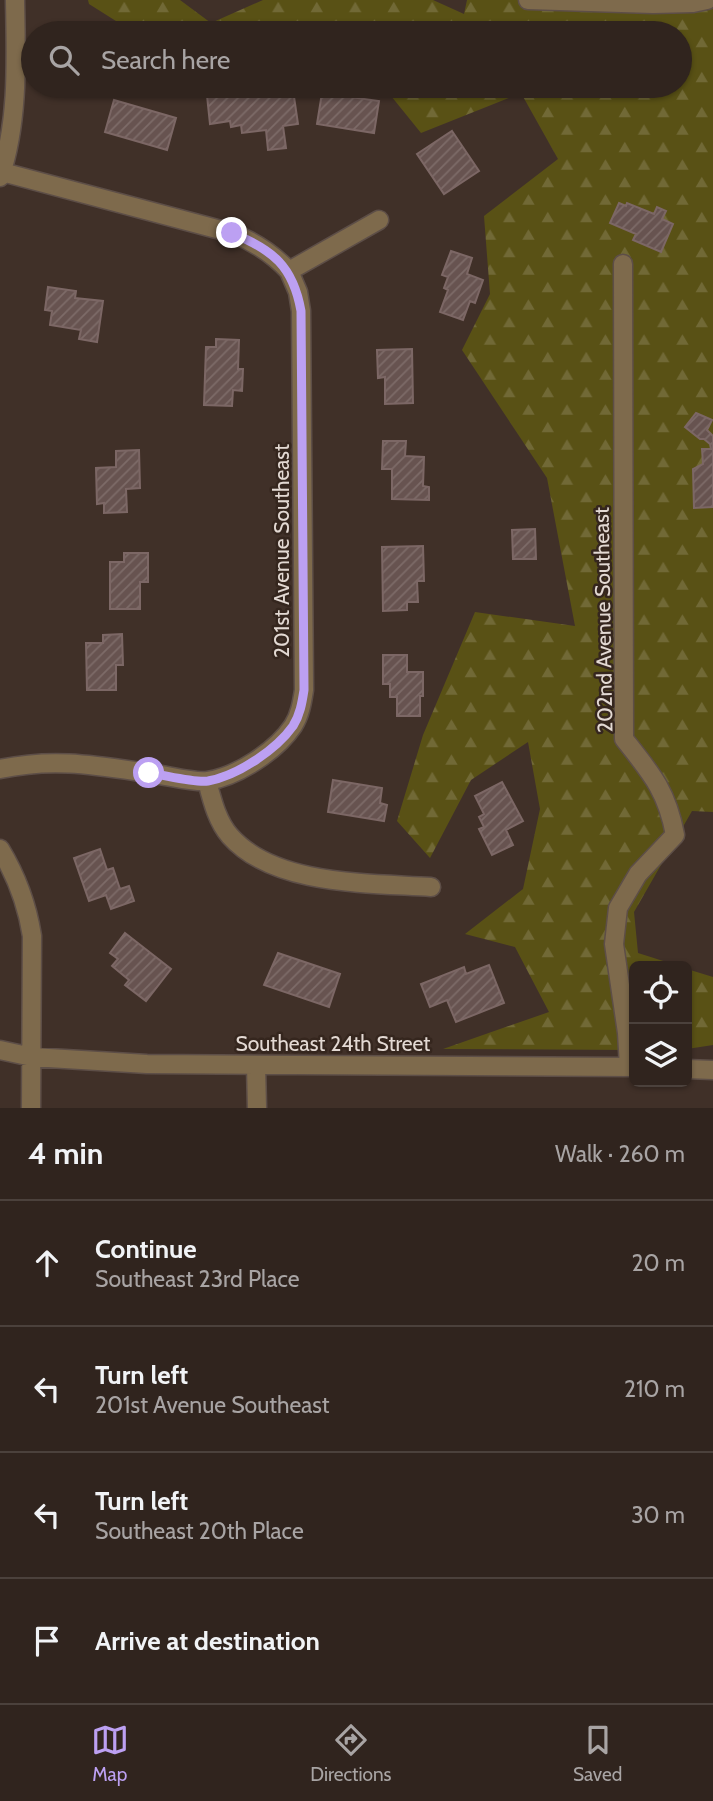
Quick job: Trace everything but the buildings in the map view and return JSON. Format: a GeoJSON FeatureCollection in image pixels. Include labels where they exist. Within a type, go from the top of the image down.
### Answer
{"type":"FeatureCollection","features":[{"type":"Feature","properties":{"kind":"street"},"geometry":{"type":"LineString","coordinates":[[15,0],[14,94],[1,174],[232,233],[253,241],[274,255],[289,271],[379,220]]}},
{"type":"Feature","properties":{"kind":"street"},"geometry":{"type":"LineString","coordinates":[[528,0],[653,4],[707,0]]}},
{"type":"Feature","properties":{"kind":"street","name":"202nd Avenue Southeast"},"geometry":{"type":"LineString","coordinates":[[623,264],[624,739],[657,779],[670,809],[675,835],[638,874],[618,908],[614,944],[629,1050]]}},
{"type":"Feature","properties":{"kind":"street","name":"201st Avenue Southeast"},"geometry":{"type":"LineString","coordinates":[[207,781],[241,769],[279,742],[293,725],[301,708],[304,690],[301,311],[298,292],[289,271]]}},
{"type":"Feature","properties":{"kind":"street"},"geometry":{"type":"LineString","coordinates":[[0,769],[56,761],[207,781],[216,813],[230,835],[250,853],[274,865],[339,881],[431,887]]}},
{"type":"Feature","properties":{"kind":"street"},"geometry":{"type":"LineString","coordinates":[[0,849],[28,911],[33,965],[32,1108]]}},
{"type":"Feature","properties":{"kind":"street","name":"Southeast 24th Street"},"geometry":{"type":"LineString","coordinates":[[0,1050],[32,1057],[91,1063],[629,1067]]}},
{"type":"Feature","properties":{"kind":"street"},"geometry":{"type":"LineString","coordinates":[[257,1066],[257,1108]]}},
{"type":"Feature","properties":{"kind":"street"},"geometry":{"type":"LineString","coordinates":[[692,1069],[713,1070]]}},
{"type":"Feature","properties":{"kind":"green space"},"geometry":{"type":"Polygon","coordinates":[[[88,0],[180,0],[208,21],[116,21],[89,4],[88,0]]]}},
{"type":"Feature","properties":{"kind":"green space"},"geometry":{"type":"Polygon","coordinates":[[[263,0],[433,0],[464,14],[467,0],[713,0],[713,812],[692,811],[634,912],[638,953],[663,961],[629,961],[629,1050],[443,1049],[549,1012],[515,947],[465,934],[523,889],[540,809],[528,742],[471,780],[430,858],[397,821],[423,735],[475,612],[575,626],[547,478],[462,350],[490,294],[484,216],[558,159],[524,98],[692,98],[692,21],[216,21],[263,0]]]}},
{"type":"Feature","properties":{"kind":"green space"},"geometry":{"type":"Polygon","coordinates":[[[393,98],[508,98],[421,133],[393,98]]]}},
{"type":"Feature","properties":{"kind":"green space"},"geometry":{"type":"Polygon","coordinates":[[[692,971],[713,977],[713,1045],[692,1048],[692,971]]]}},
{"type":"Feature","properties":{"kind":"route"},"geometry":{"type":"LineString","coordinates":[[149,773],[207,781],[241,769],[279,742],[293,725],[301,708],[304,690],[301,311],[298,292],[289,271],[274,255],[253,241],[232,233]]}}]}
